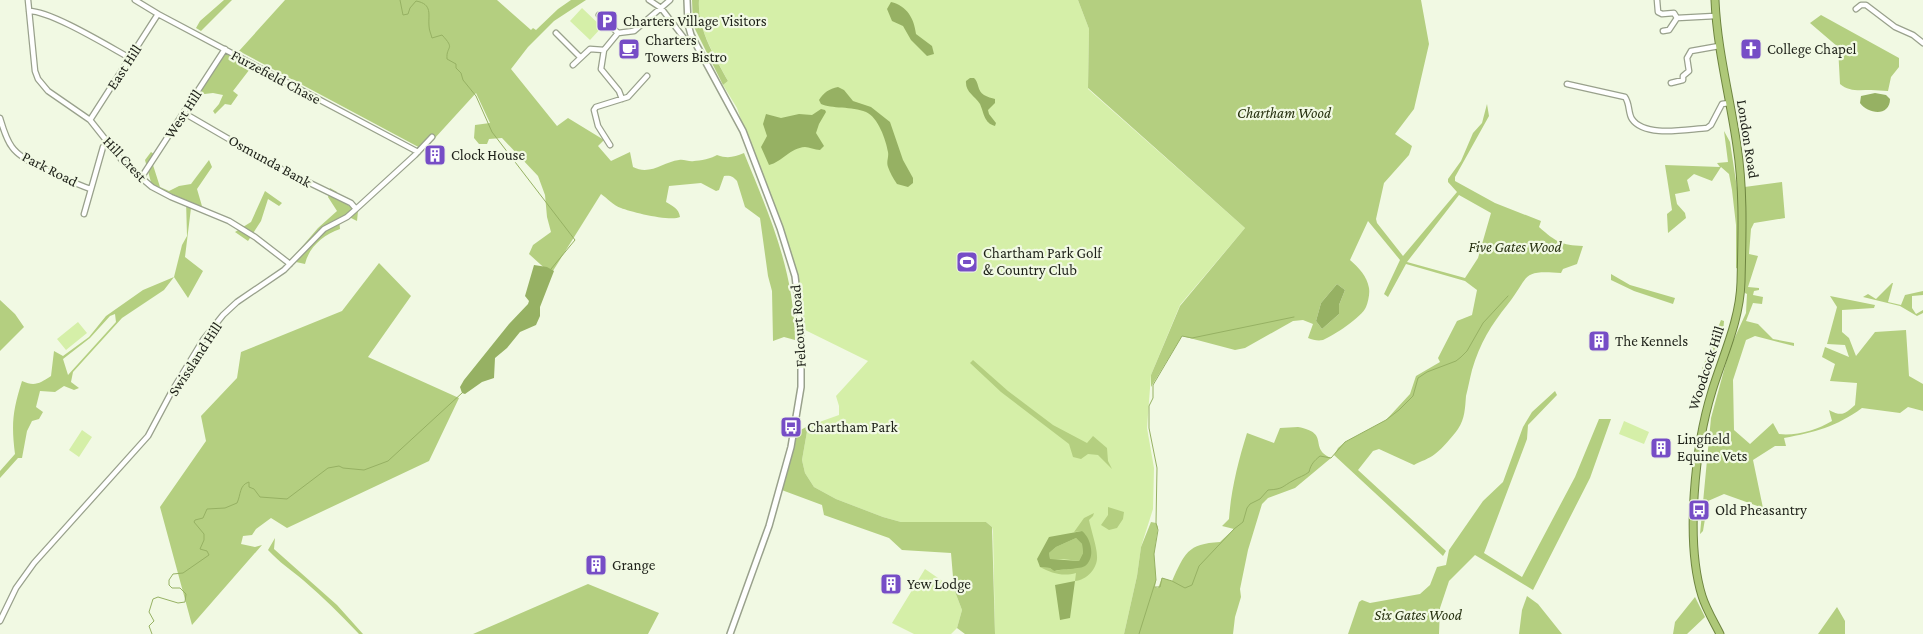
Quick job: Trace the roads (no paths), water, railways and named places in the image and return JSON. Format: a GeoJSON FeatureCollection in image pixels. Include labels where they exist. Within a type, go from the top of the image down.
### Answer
{"type":"FeatureCollection","features":[{"type":"Feature","properties":{"kind":"highway","name":"London Road"},"geometry":{"type":"LineString","coordinates":[[1714,0],[1719,46],[1737,145],[1742,188],[1741,284],[1738,315]]}},
{"type":"Feature","properties":{"kind":"highway","name":"Woodcock Hill"},"geometry":{"type":"LineString","coordinates":[[1720,634],[1702,598],[1693,556],[1695,484],[1705,413],[1738,315]]}},
{"type":"Feature","properties":{"kind":"street","name":"Hill Crest"},"geometry":{"type":"LineString","coordinates":[[28,0],[35,71],[38,79],[48,91],[90,120],[125,164],[152,187],[229,221],[256,237],[290,264]]}},
{"type":"Feature","properties":{"kind":"street","name":"Furzefield Chase"},"geometry":{"type":"LineString","coordinates":[[135,0],[418,152]]}},
{"type":"Feature","properties":{"kind":"street"},"geometry":{"type":"LineString","coordinates":[[649,0],[661,8],[684,38]]}},
{"type":"Feature","properties":{"kind":"street"},"geometry":{"type":"LineString","coordinates":[[622,99],[620,90],[602,69],[604,50],[618,34],[634,31],[670,0]]}},
{"type":"Feature","properties":{"kind":"street","name":"Felcourt Road"},"geometry":{"type":"LineString","coordinates":[[687,0],[688,24],[691,35],[743,131],[780,228],[794,276],[801,328],[801,387],[791,447],[769,526],[730,634]]}},
{"type":"Feature","properties":{"kind":"street"},"geometry":{"type":"LineString","coordinates":[[1657,0],[1658,12],[1674,14],[1676,18]]}},
{"type":"Feature","properties":{"kind":"street"},"geometry":{"type":"LineString","coordinates":[[1856,9],[1864,4],[1895,27],[1914,35],[1923,43]]}},
{"type":"Feature","properties":{"kind":"street"},"geometry":{"type":"LineString","coordinates":[[29,11],[35,11],[62,22],[130,58]]}},
{"type":"Feature","properties":{"kind":"street"},"geometry":{"type":"LineString","coordinates":[[1870,18],[1875,13]]}},
{"type":"Feature","properties":{"kind":"street","name":"East Hill"},"geometry":{"type":"LineString","coordinates":[[90,120],[158,14]]}},
{"type":"Feature","properties":{"kind":"street"},"geometry":{"type":"LineString","coordinates":[[599,15],[618,34]]}},
{"type":"Feature","properties":{"kind":"street"},"geometry":{"type":"LineString","coordinates":[[1676,18],[1715,16]]}},
{"type":"Feature","properties":{"kind":"street"},"geometry":{"type":"LineString","coordinates":[[1662,30],[1669,30],[1676,18]]}},
{"type":"Feature","properties":{"kind":"street"},"geometry":{"type":"LineString","coordinates":[[556,33],[580,57]]}},
{"type":"Feature","properties":{"kind":"street"},"geometry":{"type":"LineString","coordinates":[[1671,83],[1683,80],[1683,76],[1689,71],[1687,58],[1692,51],[1719,46]]}},
{"type":"Feature","properties":{"kind":"street","name":"West Hill"},"geometry":{"type":"LineString","coordinates":[[141,178],[225,49]]}},
{"type":"Feature","properties":{"kind":"street"},"geometry":{"type":"LineString","coordinates":[[573,65],[590,49],[604,50]]}},
{"type":"Feature","properties":{"kind":"street"},"geometry":{"type":"LineString","coordinates":[[610,145],[598,126],[594,110],[596,107],[628,98],[647,76]]}},
{"type":"Feature","properties":{"kind":"street"},"geometry":{"type":"LineString","coordinates":[[1567,84],[1626,97],[1630,115],[1634,122],[1639,127],[1647,130],[1667,131],[1707,128],[1712,126],[1722,104],[1729,103]]}},
{"type":"Feature","properties":{"kind":"street","name":"Osmunda Bank"},"geometry":{"type":"LineString","coordinates":[[184,114],[277,167],[351,204],[356,209]]}},
{"type":"Feature","properties":{"kind":"street","name":"Park Road"},"geometry":{"type":"LineString","coordinates":[[0,118],[10,146],[16,152],[56,174],[90,189]]}},
{"type":"Feature","properties":{"kind":"street","name":"Swissland Hill"},"geometry":{"type":"LineString","coordinates":[[0,621],[16,588],[34,562],[148,436],[172,391],[204,340],[223,315],[237,302],[290,264],[324,229],[347,217],[432,137]]}},
{"type":"Feature","properties":{"kind":"street","name":"Park Road"},"geometry":{"type":"LineString","coordinates":[[84,214],[103,147],[108,144]]}},
{"type":"Feature","properties":{"kind":"waterway"},"geometry":{"type":"LineString","coordinates":[[400,0],[403,15],[408,14],[416,1],[421,2],[427,7],[432,38],[442,35],[449,43],[447,59],[456,64],[456,68],[461,73],[463,80],[476,96],[492,132],[575,240],[551,269]]}},
{"type":"Feature","properties":{"kind":"waterway"},"geometry":{"type":"LineString","coordinates":[[1155,587],[1160,587],[1162,578],[1185,588],[1192,585],[1199,566],[1243,522],[1250,504],[1260,499],[1268,490],[1280,488],[1309,472],[1313,463],[1320,456],[1331,458],[1345,442],[1386,420],[1399,410],[1413,396],[1418,378],[1461,357],[1467,351],[1483,323],[1508,296]]}},
{"type":"Feature","properties":{"kind":"waterway"},"geometry":{"type":"LineString","coordinates":[[1139,634],[1156,580],[1154,554],[1158,530],[1156,523],[1157,468],[1149,428],[1149,406],[1153,398],[1153,385],[1182,336],[1192,338],[1294,317]]}},
{"type":"Feature","properties":{"kind":"waterway"},"geometry":{"type":"LineString","coordinates":[[152,634],[149,626],[154,621],[149,612],[153,599],[158,597],[178,603],[185,602],[186,594],[180,588],[172,588],[169,585],[169,580],[173,574],[183,573],[209,555],[207,551],[200,549],[204,540],[204,534],[194,522],[203,518],[207,509],[225,508],[237,503],[243,485],[249,482],[249,487],[254,489],[260,497],[287,499],[328,468],[339,466],[364,470],[388,461],[462,393]]}},
{"type":"Feature","properties":{"kind":"place","name":"Charters Village Visitors"},"geometry":{"type":"Point","coordinates":[607,21]}},
{"type":"Feature","properties":{"kind":"place","name":"Charters Towers Bistro"},"geometry":{"type":"Point","coordinates":[629,49]}},
{"type":"Feature","properties":{"kind":"place","name":"College Chapel"},"geometry":{"type":"Point","coordinates":[1751,49]}},
{"type":"Feature","properties":{"kind":"place","name":"Clock House"},"geometry":{"type":"Point","coordinates":[435,155]}},
{"type":"Feature","properties":{"kind":"place","name":"Chartham Park Golf & Country Club"},"geometry":{"type":"Point","coordinates":[967,262]}},
{"type":"Feature","properties":{"kind":"place","name":"The Kennels"},"geometry":{"type":"Point","coordinates":[1599,341]}},
{"type":"Feature","properties":{"kind":"place","name":"Chartham Park"},"geometry":{"type":"Point","coordinates":[791,427]}},
{"type":"Feature","properties":{"kind":"place","name":"Lingfield Equine Vets"},"geometry":{"type":"Point","coordinates":[1661,448]}},
{"type":"Feature","properties":{"kind":"place","name":"Old Pheasantry"},"geometry":{"type":"Point","coordinates":[1699,510]}},
{"type":"Feature","properties":{"kind":"place","name":"Grange"},"geometry":{"type":"Point","coordinates":[596,565]}},
{"type":"Feature","properties":{"kind":"place","name":"Yew Lodge"},"geometry":{"type":"Point","coordinates":[891,584]}},
{"type":"Feature","properties":{"kind":"park label","name":"Chartham Wood"},"geometry":{"type":"Point","coordinates":[1284,113]}},
{"type":"Feature","properties":{"kind":"park label","name":"Five Gates Wood"},"geometry":{"type":"Point","coordinates":[1515,247]}},
{"type":"Feature","properties":{"kind":"park label","name":"Six Gates Wood"},"geometry":{"type":"Point","coordinates":[1418,615]}}]}
